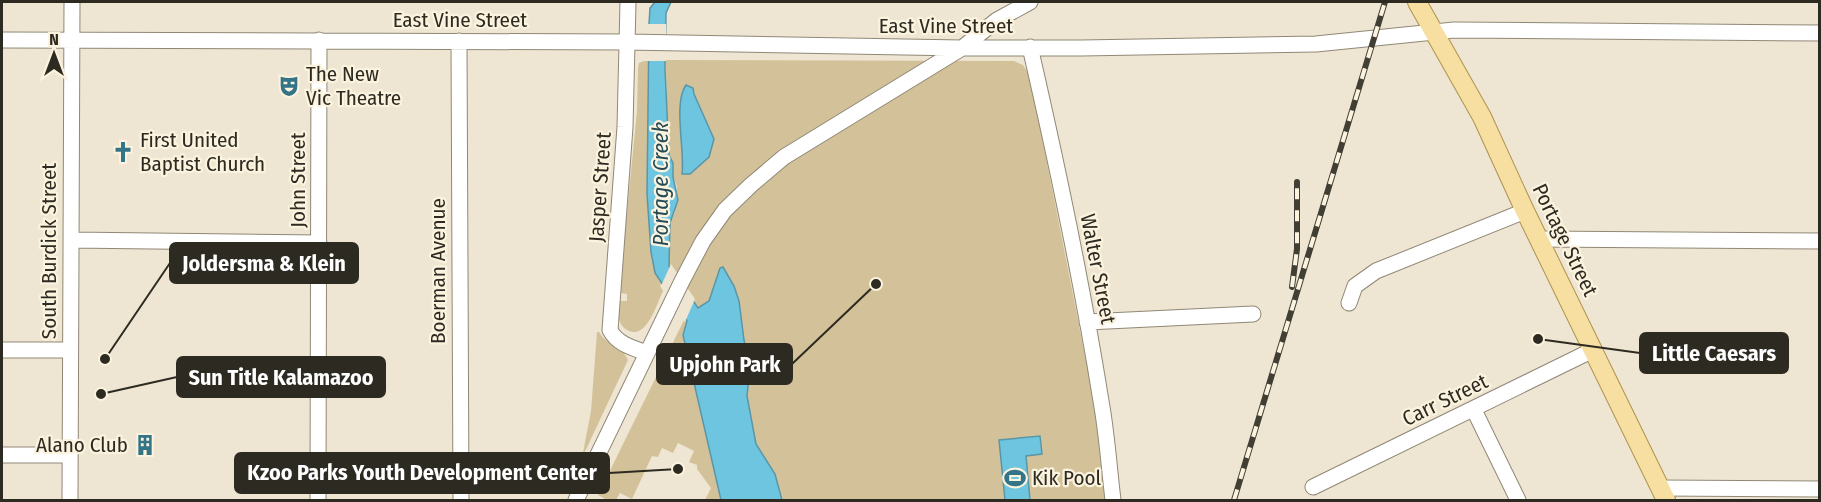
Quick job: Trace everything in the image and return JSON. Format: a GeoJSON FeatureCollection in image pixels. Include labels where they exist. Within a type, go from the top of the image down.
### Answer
{"type":"FeatureCollection","features":[{"type":"Feature","properties":{"kind":"main road","name":"Portage Street"},"geometry":{"type":"LineString","coordinates":[[1417,2],[1482,117],[1538,239],[1663,494]]}},
{"type":"Feature","properties":{"kind":"street","name":"South Burdick Street"},"geometry":{"type":"LineString","coordinates":[[70,501],[72,2]]}},
{"type":"Feature","properties":{"kind":"street","name":"Jasper Street"},"geometry":{"type":"LineString","coordinates":[[628,2],[625,127],[610,330],[620,342],[647,353]]}},
{"type":"Feature","properties":{"kind":"street"},"geometry":{"type":"LineString","coordinates":[[576,501],[682,281],[713,225],[725,210],[768,169],[831,127],[962,48],[997,20],[1030,2]]}},
{"type":"Feature","properties":{"kind":"street","name":"East Vine Street"},"geometry":{"type":"LineString","coordinates":[[2,40],[666,42],[962,48],[1305,45],[1435,31],[1635,30],[1820,33]]}},
{"type":"Feature","properties":{"kind":"street","name":"John Street"},"geometry":{"type":"LineString","coordinates":[[318,501],[319,40]]}},
{"type":"Feature","properties":{"kind":"street","name":"Boerman Avenue"},"geometry":{"type":"LineString","coordinates":[[459,41],[460,501]]}},
{"type":"Feature","properties":{"kind":"street","name":"Walter Street"},"geometry":{"type":"LineString","coordinates":[[1030,47],[1087,322],[1101,401],[1113,501]]}},
{"type":"Feature","properties":{"kind":"street"},"geometry":{"type":"LineString","coordinates":[[1349,303],[1355,286],[1376,271],[1525,211]]}},
{"type":"Feature","properties":{"kind":"street"},"geometry":{"type":"LineString","coordinates":[[1538,239],[1820,241]]}},
{"type":"Feature","properties":{"kind":"street"},"geometry":{"type":"LineString","coordinates":[[71,240],[319,243]]}},
{"type":"Feature","properties":{"kind":"street"},"geometry":{"type":"LineString","coordinates":[[1087,322],[1253,314]]}},
{"type":"Feature","properties":{"kind":"street","name":"Carr Street"},"geometry":{"type":"LineString","coordinates":[[1313,487],[1593,350]]}},
{"type":"Feature","properties":{"kind":"street"},"geometry":{"type":"LineString","coordinates":[[2,351],[70,351]]}},
{"type":"Feature","properties":{"kind":"street"},"geometry":{"type":"LineString","coordinates":[[1474,410],[1518,501]]}},
{"type":"Feature","properties":{"kind":"street"},"geometry":{"type":"LineString","coordinates":[[2,455],[70,455]]}},
{"type":"Feature","properties":{"kind":"street"},"geometry":{"type":"LineString","coordinates":[[1663,494],[1820,489]]}},
{"type":"Feature","properties":{"kind":"shaded area"},"geometry":{"type":"Polygon","coordinates":[[[666,60],[1014,61],[1023,65],[1030,76],[1090,381],[1105,500],[738,500],[698,309],[669,266],[670,223],[675,212],[677,186],[673,177],[673,163],[669,155],[666,60]]]}},
{"type":"Feature","properties":{"kind":"shaded area"},"geometry":{"type":"Polygon","coordinates":[[[649,61],[647,194],[651,252],[655,273],[662,282],[660,286],[663,291],[646,325],[635,332],[629,331],[622,325],[619,318],[618,301],[627,301],[627,294],[619,293],[637,111],[638,68],[639,63],[649,61]]]}},
{"type":"Feature","properties":{"kind":"shaded area"},"geometry":{"type":"Polygon","coordinates":[[[684,320],[687,321],[683,335],[721,500],[705,500],[711,488],[697,469],[697,465],[689,462],[694,451],[678,443],[673,453],[662,448],[658,457],[652,456],[632,499],[620,493],[616,500],[607,500],[598,495],[684,320]]]}},
{"type":"Feature","properties":{"kind":"shaded area"},"geometry":{"type":"Polygon","coordinates":[[[597,332],[622,352],[628,360],[582,458],[591,411],[597,332]]]}},
{"type":"Feature","properties":{"kind":"water","name":"Portage Creek"},"geometry":{"type":"Polygon","coordinates":[[[655,2],[671,2],[666,13],[665,69],[669,155],[673,163],[673,177],[678,200],[670,223],[669,266],[698,308],[709,301],[720,268],[723,267],[734,286],[739,301],[750,366],[747,396],[756,444],[775,474],[782,500],[721,500],[683,335],[687,321],[655,273],[651,252],[647,194],[649,24],[650,8],[655,2]]]}},
{"type":"Feature","properties":{"kind":"water"},"geometry":{"type":"Polygon","coordinates":[[[686,85],[693,88],[714,139],[709,157],[690,174],[682,174],[680,103],[686,85]]]}},
{"type":"Feature","properties":{"kind":"water","name":"Kik Pool"},"geometry":{"type":"Polygon","coordinates":[[[1040,436],[1042,454],[1026,456],[1030,500],[1005,500],[999,440],[1040,436]]]}},
{"type":"Feature","properties":{"kind":"pier"},"geometry":{"type":"Polygon","coordinates":[[[648,24],[666,24],[666,61],[647,61],[648,24]]]}},
{"type":"Feature","properties":{"kind":"pier"},"geometry":{"type":"Polygon","coordinates":[[[671,264],[695,299],[685,322],[661,286],[671,264]]]}},
{"type":"Feature","properties":{"kind":"railway"},"geometry":{"type":"LineString","coordinates":[[1234,500],[1385,2]]}},
{"type":"Feature","properties":{"kind":"railway"},"geometry":{"type":"LineString","coordinates":[[1292,287],[1297,249],[1297,182]]}},
{"type":"Feature","properties":{"kind":"place","name":"The New Vic Theatre"},"geometry":{"type":"Point","coordinates":[289,86]}},
{"type":"Feature","properties":{"kind":"place","name":"First United Baptist Church"},"geometry":{"type":"Point","coordinates":[123,152]}},
{"type":"Feature","properties":{"kind":"place","name":"Upjohn Park"},"geometry":{"type":"Point","coordinates":[876,284]}},
{"type":"Feature","properties":{"kind":"place","name":"Little Caesars"},"geometry":{"type":"Point","coordinates":[1538,339]}},
{"type":"Feature","properties":{"kind":"place","name":"Joldersma & Klein"},"geometry":{"type":"Point","coordinates":[105,359]}},
{"type":"Feature","properties":{"kind":"place","name":"Sun Title Kalamazoo"},"geometry":{"type":"Point","coordinates":[101,394]}},
{"type":"Feature","properties":{"kind":"place","name":"Alano Club"},"geometry":{"type":"Point","coordinates":[145,445]}},
{"type":"Feature","properties":{"kind":"place","name":"Kzoo Parks Youth Development Center"},"geometry":{"type":"Point","coordinates":[678,469]}},
{"type":"Feature","properties":{"kind":"place","name":"Kik Pool"},"geometry":{"type":"Point","coordinates":[1015,478]}}]}
